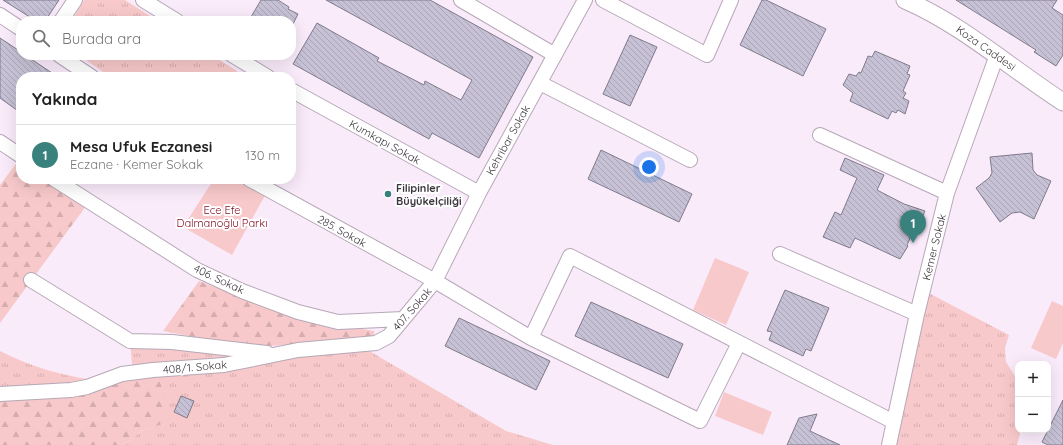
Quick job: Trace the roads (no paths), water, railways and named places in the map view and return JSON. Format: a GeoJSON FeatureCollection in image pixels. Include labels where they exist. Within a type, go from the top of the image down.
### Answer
{"type":"FeatureCollection","features":[{"type":"Feature","properties":{"kind":"street"},"geometry":{"type":"LineString","coordinates":[[64,16],[75,0]]}},
{"type":"Feature","properties":{"kind":"street"},"geometry":{"type":"LineString","coordinates":[[143,0],[169,16]]}},
{"type":"Feature","properties":{"kind":"street"},"geometry":{"type":"LineString","coordinates":[[461,0],[555,55]]}},
{"type":"Feature","properties":{"kind":"street","name":"Kehribar Sokak"},"geometry":{"type":"LineString","coordinates":[[435,281],[479,193],[584,0]]}},
{"type":"Feature","properties":{"kind":"street"},"geometry":{"type":"LineString","coordinates":[[603,0],[707,55],[731,0]]}},
{"type":"Feature","properties":{"kind":"street","name":"Koza Caddesi"},"geometry":{"type":"LineString","coordinates":[[905,0],[924,8],[944,20],[997,55],[1063,102]]}},
{"type":"Feature","properties":{"kind":"street"},"geometry":{"type":"LineString","coordinates":[[0,15],[16,26]]}},
{"type":"Feature","properties":{"kind":"street","name":"Kemer Sokak"},"geometry":{"type":"LineString","coordinates":[[889,445],[917,314],[947,193],[997,55]]}},
{"type":"Feature","properties":{"kind":"street"},"geometry":{"type":"LineString","coordinates":[[66,60],[84,72]]}},
{"type":"Feature","properties":{"kind":"street"},"geometry":{"type":"LineString","coordinates":[[240,60],[260,72]]}},
{"type":"Feature","properties":{"kind":"street"},"geometry":{"type":"LineString","coordinates":[[540,83],[690,160]]}},
{"type":"Feature","properties":{"kind":"street","name":"Kumkapı Sokak"},"geometry":{"type":"LineString","coordinates":[[296,93],[479,193]]}},
{"type":"Feature","properties":{"kind":"street"},"geometry":{"type":"LineString","coordinates":[[820,135],[947,193]]}},
{"type":"Feature","properties":{"kind":"street"},"geometry":{"type":"LineString","coordinates":[[0,142],[16,153]]}},
{"type":"Feature","properties":{"kind":"street","name":"406. Sokak"},"geometry":{"type":"LineString","coordinates":[[62,184],[196,270],[242,291],[298,312],[333,321],[353,323],[403,318]]}},
{"type":"Feature","properties":{"kind":"street","name":"285. Sokak"},"geometry":{"type":"LineString","coordinates":[[258,184],[435,281],[531,338],[700,420],[739,343]]}},
{"type":"Feature","properties":{"kind":"street"},"geometry":{"type":"LineString","coordinates":[[780,254],[917,314]]}},
{"type":"Feature","properties":{"kind":"street"},"geometry":{"type":"LineString","coordinates":[[531,338],[570,256],[894,422]]}},
{"type":"Feature","properties":{"kind":"street"},"geometry":{"type":"LineString","coordinates":[[31,280],[130,341],[172,342],[275,355]]}},
{"type":"Feature","properties":{"kind":"street","name":"407. Sokak"},"geometry":{"type":"LineString","coordinates":[[389,336],[435,281]]}},
{"type":"Feature","properties":{"kind":"street","name":"408/1. Sokak"},"geometry":{"type":"LineString","coordinates":[[0,394],[71,390],[122,374],[153,370],[224,365],[313,348],[376,343],[389,336]]}},
{"type":"Feature","properties":{"kind":"place","name":"Filipinler Büyükelçiliği"},"geometry":{"type":"Point","coordinates":[388,194]}},
{"type":"Feature","properties":{"kind":"place","name":"Mesa Ufuk Eczanesi"},"geometry":{"type":"Point","coordinates":[913,243]}},
{"type":"Feature","properties":{"kind":"park label","name":"Ece Efe Dalmanoğlu Parkı"},"geometry":{"type":"Point","coordinates":[222,216]}}]}
